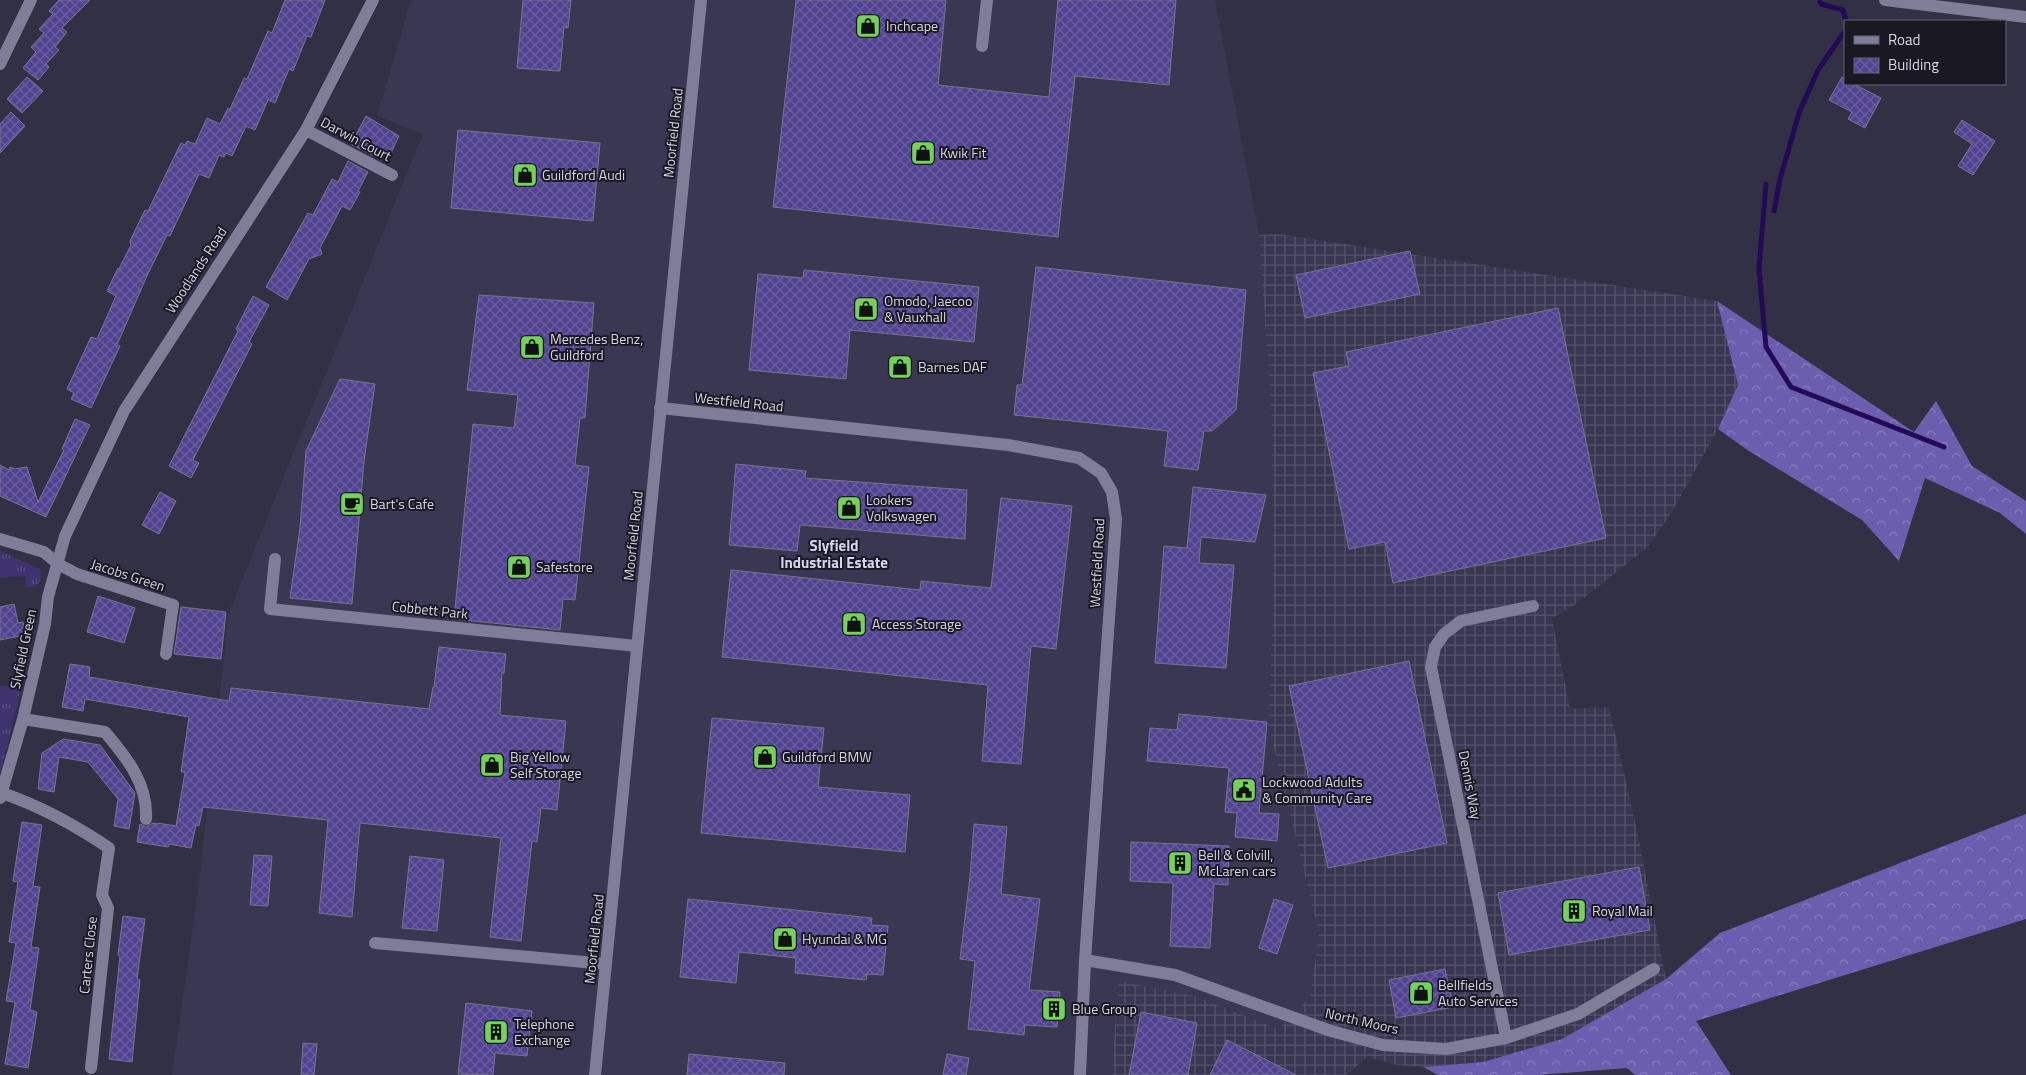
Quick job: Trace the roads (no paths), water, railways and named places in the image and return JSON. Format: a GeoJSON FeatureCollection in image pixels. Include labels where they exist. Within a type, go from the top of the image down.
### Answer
{"type":"FeatureCollection","features":[{"type":"Feature","properties":{"kind":"street"},"geometry":{"type":"LineString","coordinates":[[0,64],[31,0]]}},
{"type":"Feature","properties":{"kind":"street","name":"Woodlands Road"},"geometry":{"type":"LineString","coordinates":[[58,564],[65,536],[124,410],[306,130],[373,0]]}},
{"type":"Feature","properties":{"kind":"street","name":"Moorfield Road"},"geometry":{"type":"LineString","coordinates":[[595,1075],[701,0]]}},
{"type":"Feature","properties":{"kind":"street"},"geometry":{"type":"LineString","coordinates":[[982,46],[987,0]]}},
{"type":"Feature","properties":{"kind":"street"},"geometry":{"type":"LineString","coordinates":[[1885,0],[2026,17]]}},
{"type":"Feature","properties":{"kind":"street","name":"Darwin Court"},"geometry":{"type":"LineString","coordinates":[[306,130],[392,175]]}},
{"type":"Feature","properties":{"kind":"street","name":"Westfield Road"},"geometry":{"type":"LineString","coordinates":[[660,408],[1014,446],[1079,458],[1101,473],[1112,492],[1116,519],[1085,960],[1080,1075]]}},
{"type":"Feature","properties":{"kind":"street"},"geometry":{"type":"LineString","coordinates":[[0,538],[44,552],[58,564]]}},
{"type":"Feature","properties":{"kind":"street","name":"Cobbett Park"},"geometry":{"type":"LineString","coordinates":[[275,559],[270,609],[637,646]]}},
{"type":"Feature","properties":{"kind":"street","name":"Jacobs Green"},"geometry":{"type":"LineString","coordinates":[[58,564],[77,574],[173,605],[166,654]]}},
{"type":"Feature","properties":{"kind":"street","name":"Slyfield Green"},"geometry":{"type":"LineString","coordinates":[[1,795],[23,719],[45,624],[48,597],[58,564]]}},
{"type":"Feature","properties":{"kind":"street","name":"Dennis Way"},"geometry":{"type":"LineString","coordinates":[[1506,1038],[1431,667],[1435,647],[1444,634],[1460,621],[1533,606]]}},
{"type":"Feature","properties":{"kind":"street"},"geometry":{"type":"LineString","coordinates":[[23,719],[105,732],[136,773],[144,792],[147,806],[146,819]]}},
{"type":"Feature","properties":{"kind":"street","name":"Carters Close"},"geometry":{"type":"LineString","coordinates":[[1,795],[30,803],[84,831],[109,848],[102,895],[108,908],[90,1068]]}},
{"type":"Feature","properties":{"kind":"street"},"geometry":{"type":"LineString","coordinates":[[375,943],[606,964]]}},
{"type":"Feature","properties":{"kind":"street","name":"North Moors"},"geometry":{"type":"LineString","coordinates":[[1085,960],[1175,975],[1331,1031],[1383,1045],[1446,1049],[1506,1038],[1578,1014],[1654,969]]}},
{"type":"Feature","properties":{"kind":"waterway"},"geometry":{"type":"LineString","coordinates":[[1820,2],[1821,4],[1843,10],[1846,20]]}},
{"type":"Feature","properties":{"kind":"waterway"},"geometry":{"type":"LineString","coordinates":[[1774,211],[1780,179],[1799,113],[1818,70],[1844,32]]}},
{"type":"Feature","properties":{"kind":"waterway"},"geometry":{"type":"LineString","coordinates":[[1766,184],[1759,269],[1766,347],[1791,387],[1944,447]]}},
{"type":"Feature","properties":{"kind":"place","name":"Inchcape"},"geometry":{"type":"Point","coordinates":[868,26]}},
{"type":"Feature","properties":{"kind":"place","name":"Kwik Fit"},"geometry":{"type":"Point","coordinates":[923,153]}},
{"type":"Feature","properties":{"kind":"place","name":"Guildford Audi"},"geometry":{"type":"Point","coordinates":[525,175]}},
{"type":"Feature","properties":{"kind":"place","name":"Omodo, Jaecoo & Vauxhall"},"geometry":{"type":"Point","coordinates":[866,309]}},
{"type":"Feature","properties":{"kind":"place","name":"Mercedes Benz, Guildford"},"geometry":{"type":"Point","coordinates":[532,347]}},
{"type":"Feature","properties":{"kind":"place","name":"Barnes DAF"},"geometry":{"type":"Point","coordinates":[900,367]}},
{"type":"Feature","properties":{"kind":"place","name":"Bart's Cafe"},"geometry":{"type":"Point","coordinates":[352,504]}},
{"type":"Feature","properties":{"kind":"place","name":"Lookers Volkswagen"},"geometry":{"type":"Point","coordinates":[849,508]}},
{"type":"Feature","properties":{"kind":"place","name":"Safestore"},"geometry":{"type":"Point","coordinates":[519,567]}},
{"type":"Feature","properties":{"kind":"place","name":"Access Storage"},"geometry":{"type":"Point","coordinates":[854,624]}},
{"type":"Feature","properties":{"kind":"place","name":"Guildford BMW"},"geometry":{"type":"Point","coordinates":[765,757]}},
{"type":"Feature","properties":{"kind":"place","name":"Big Yellow Self Storage"},"geometry":{"type":"Point","coordinates":[492,765]}},
{"type":"Feature","properties":{"kind":"place","name":"Lockwood Adults & Community Care"},"geometry":{"type":"Point","coordinates":[1244,790]}},
{"type":"Feature","properties":{"kind":"place","name":"Bell & Colvill, McLaren cars"},"geometry":{"type":"Point","coordinates":[1180,863]}},
{"type":"Feature","properties":{"kind":"place","name":"Royal Mail"},"geometry":{"type":"Point","coordinates":[1574,911]}},
{"type":"Feature","properties":{"kind":"place","name":"Hyundai & MG"},"geometry":{"type":"Point","coordinates":[785,939]}},
{"type":"Feature","properties":{"kind":"place","name":"Bellfields Auto Services"},"geometry":{"type":"Point","coordinates":[1421,993]}},
{"type":"Feature","properties":{"kind":"place","name":"Blue Group"},"geometry":{"type":"Point","coordinates":[1054,1009]}},
{"type":"Feature","properties":{"kind":"place","name":"Telephone Exchange"},"geometry":{"type":"Point","coordinates":[496,1032]}},
{"type":"Feature","properties":{"kind":"district","name":"Slyfield Industrial Estate"},"geometry":{"type":"Point","coordinates":[834,554]}}]}
